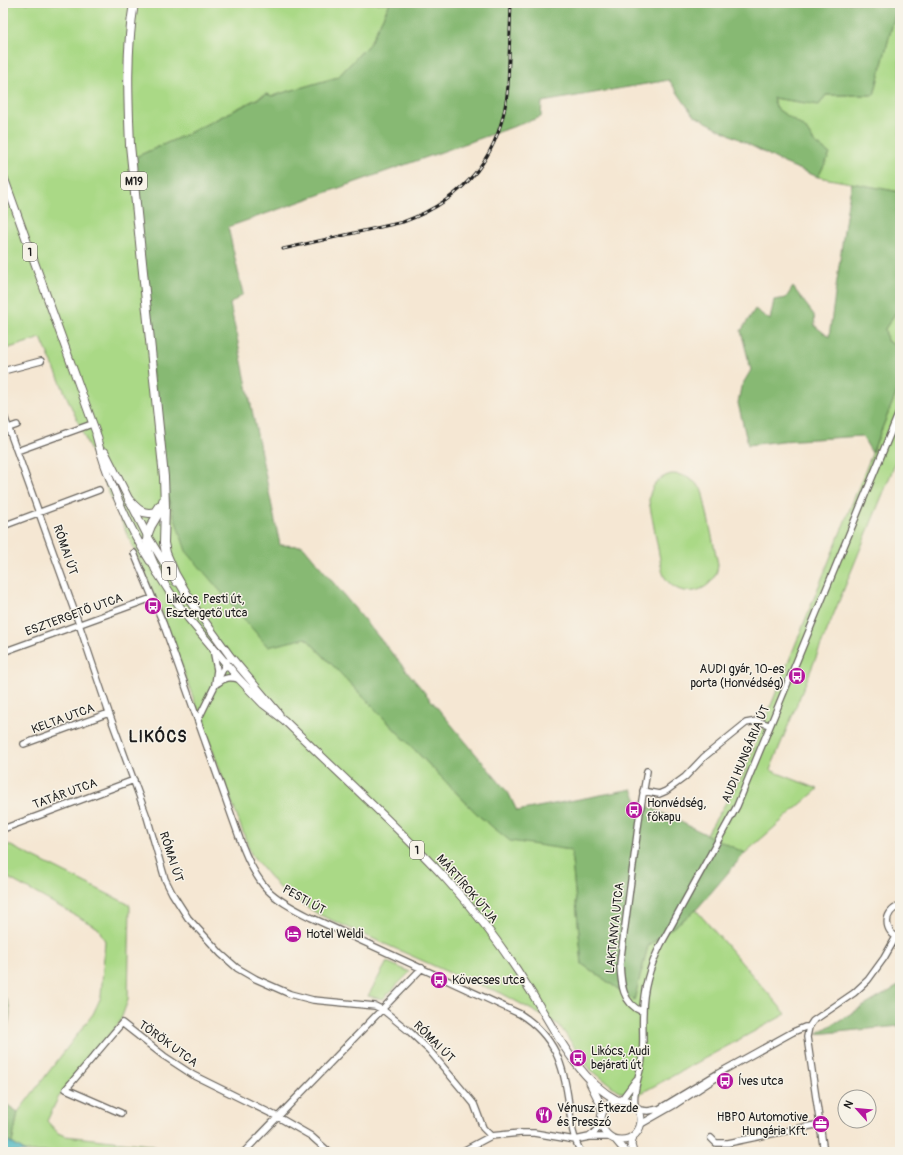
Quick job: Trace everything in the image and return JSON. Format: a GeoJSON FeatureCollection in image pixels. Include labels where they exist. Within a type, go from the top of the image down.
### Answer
{"type":"FeatureCollection","features":[{"type":"Feature","properties":{"kind":"highway","name":"M19"},"geometry":{"type":"LineString","coordinates":[[134,3],[129,51],[128,93],[130,146],[164,477],[164,496]]}},
{"type":"Feature","properties":{"kind":"highway"},"geometry":{"type":"LineString","coordinates":[[129,500],[144,513],[152,513],[159,506],[164,496]]}},
{"type":"Feature","properties":{"kind":"highway"},"geometry":{"type":"LineString","coordinates":[[158,573],[146,546],[147,535],[158,514],[164,496]]}},
{"type":"Feature","properties":{"kind":"highway"},"geometry":{"type":"LineString","coordinates":[[164,496],[166,513],[164,543],[166,553],[170,564],[193,605]]}},
{"type":"Feature","properties":{"kind":"main road","name":"1"},"geometry":{"type":"LineString","coordinates":[[3,174],[116,492],[146,554],[188,618],[226,664],[263,704],[284,720]]}},
{"type":"Feature","properties":{"kind":"main road","name":"1"},"geometry":{"type":"LineString","coordinates":[[96,435],[147,535],[171,574],[230,656],[274,706],[284,720]]}},
{"type":"Feature","properties":{"kind":"main road","name":"MÁRTÍROK ÚTJA"},"geometry":{"type":"LineString","coordinates":[[284,720],[426,858],[465,901],[508,957],[568,1051],[588,1079],[600,1103],[602,1112],[601,1124]]}},
{"type":"Feature","properties":{"kind":"main road","name":"MÁRTÍROK ÚTJA"},"geometry":{"type":"LineString","coordinates":[[588,1079],[605,1093],[631,1102],[637,1107]]}},
{"type":"Feature","properties":{"kind":"main road"},"geometry":{"type":"LineString","coordinates":[[602,1112],[606,1105],[620,1099]]}},
{"type":"Feature","properties":{"kind":"main road"},"geometry":{"type":"LineString","coordinates":[[613,1138],[627,1139],[638,1131],[641,1124],[641,1114],[637,1107]]}},
{"type":"Feature","properties":{"kind":"main road"},"geometry":{"type":"LineString","coordinates":[[601,1124],[603,1129],[626,1152]]}},
{"type":"Feature","properties":{"kind":"main road"},"geometry":{"type":"LineString","coordinates":[[633,1136],[633,1152]]}},
{"type":"Feature","properties":{"kind":"street"},"geometry":{"type":"LineString","coordinates":[[3,371],[41,361]]}},
{"type":"Feature","properties":{"kind":"street","name":"AUDI HUNGÁRIA ÚT"},"geometry":{"type":"LineString","coordinates":[[643,1012],[647,979],[656,954],[737,806],[819,610],[900,410]]}},
{"type":"Feature","properties":{"kind":"street","name":"RÓMAI ÚT"},"geometry":{"type":"LineString","coordinates":[[3,413],[6,429],[17,451],[40,512],[79,624],[108,714],[147,817],[165,878],[172,893],[188,918],[220,954],[237,968],[256,979],[290,994],[313,1000],[375,1006],[383,1010],[410,1032],[446,1068],[474,1104],[483,1128],[491,1136]]}},
{"type":"Feature","properties":{"kind":"street"},"geometry":{"type":"LineString","coordinates":[[17,451],[92,424]]}},
{"type":"Feature","properties":{"kind":"street"},"geometry":{"type":"LineString","coordinates":[[6,429],[17,425]]}},
{"type":"Feature","properties":{"kind":"street"},"geometry":{"type":"LineString","coordinates":[[3,526],[99,490]]}},
{"type":"Feature","properties":{"kind":"street","name":"PESTI ÚT"},"geometry":{"type":"LineString","coordinates":[[134,553],[163,622],[242,845],[261,884],[287,906],[520,1014],[538,1027],[545,1034],[552,1045],[560,1062],[567,1087],[575,1140],[581,1152]]}},
{"type":"Feature","properties":{"kind":"street","name":"ESZTERGETŐ UTCA"},"geometry":{"type":"LineString","coordinates":[[3,652],[152,598]]}},
{"type":"Feature","properties":{"kind":"street"},"geometry":{"type":"LineString","coordinates":[[213,647],[217,670],[213,690]]}},
{"type":"Feature","properties":{"kind":"street"},"geometry":{"type":"LineString","coordinates":[[198,720],[230,656]]}},
{"type":"Feature","properties":{"kind":"street"},"geometry":{"type":"LineString","coordinates":[[213,690],[224,678],[239,678]]}},
{"type":"Feature","properties":{"kind":"street","name":"KELTA UTCA"},"geometry":{"type":"LineString","coordinates":[[24,744],[108,714]]}},
{"type":"Feature","properties":{"kind":"street"},"geometry":{"type":"LineString","coordinates":[[643,791],[659,794],[666,791],[685,778],[704,757],[746,723],[757,721],[770,725]]}},
{"type":"Feature","properties":{"kind":"street","name":"LAKTANYA UTCA"},"geometry":{"type":"LineString","coordinates":[[643,1012],[637,1010],[627,1000],[622,991],[620,964],[647,771]]}},
{"type":"Feature","properties":{"kind":"street","name":"TATÁR UTCA"},"geometry":{"type":"LineString","coordinates":[[3,829],[134,780]]}},
{"type":"Feature","properties":{"kind":"street"},"geometry":{"type":"LineString","coordinates":[[824,1152],[807,1037],[809,1027],[813,1021],[854,992],[868,980],[898,937],[889,930],[887,919],[891,912],[900,906]]}},
{"type":"Feature","properties":{"kind":"street"},"geometry":{"type":"LineString","coordinates":[[244,1152],[422,968]]}},
{"type":"Feature","properties":{"kind":"street"},"geometry":{"type":"LineString","coordinates":[[643,1012],[642,1059],[634,1097],[637,1107],[648,1111],[658,1109],[793,1032],[809,1027]]}},
{"type":"Feature","properties":{"kind":"street","name":"TÖRÖK UTCA"},"geometry":{"type":"LineString","coordinates":[[121,1112],[66,1089],[122,1023],[164,1056],[193,1075],[278,1117],[310,1136],[329,1152]]}},
{"type":"Feature","properties":{"kind":"street"},"geometry":{"type":"LineString","coordinates":[[641,1124],[707,1085],[725,1070]]}},
{"type":"Feature","properties":{"kind":"street"},"geometry":{"type":"LineString","coordinates":[[620,1099],[638,1078]]}},
{"type":"Feature","properties":{"kind":"street"},"geometry":{"type":"LineString","coordinates":[[589,1137],[601,1124]]}},
{"type":"Feature","properties":{"kind":"street"},"geometry":{"type":"LineString","coordinates":[[711,1138],[716,1143],[728,1143],[820,1124]]}},
{"type":"Feature","properties":{"kind":"street"},"geometry":{"type":"LineString","coordinates":[[461,1152],[491,1136],[527,1133],[575,1140],[589,1137],[613,1138]]}},
{"type":"Feature","properties":{"kind":"green space"},"geometry":{"type":"Polygon","coordinates":[[[3,3],[390,3],[370,43],[338,77],[272,96],[266,94],[185,135],[131,159],[306,638],[479,816],[510,840],[571,850],[582,964],[634,1000],[648,946],[696,910],[786,1014],[634,1097],[617,1090],[590,1069],[559,1025],[501,993],[461,978],[318,914],[279,888],[251,854],[161,611],[41,338],[3,350],[3,3]]]}},
{"type":"Feature","properties":{"kind":"green space"},"geometry":{"type":"Polygon","coordinates":[[[390,3],[898,3],[874,95],[826,95],[819,105],[773,98],[777,109],[805,128],[814,142],[830,154],[818,177],[784,163],[693,115],[669,80],[542,102],[541,117],[228,227],[243,294],[230,304],[280,545],[303,546],[509,794],[517,811],[632,789],[637,801],[745,853],[696,910],[648,946],[634,1000],[582,964],[571,850],[510,841],[479,816],[306,638],[268,647],[186,551],[164,487],[131,159],[185,135],[267,94],[272,96],[338,77],[370,43],[390,3]]]}},
{"type":"Feature","properties":{"kind":"green space"},"geometry":{"type":"Polygon","coordinates":[[[898,3],[900,3],[900,192],[818,177],[830,154],[814,142],[805,128],[777,109],[773,98],[819,105],[826,95],[874,95],[898,3]]]}},
{"type":"Feature","properties":{"kind":"green space"},"geometry":{"type":"Polygon","coordinates":[[[852,183],[900,192],[900,306],[885,329],[887,341],[900,348],[900,384],[872,453],[862,436],[782,441],[748,445],[738,403],[741,387],[751,370],[741,331],[755,309],[770,320],[774,300],[786,298],[793,287],[814,315],[815,326],[829,337],[852,183]]]}},
{"type":"Feature","properties":{"kind":"green space"},"geometry":{"type":"Polygon","coordinates":[[[900,306],[900,348],[887,341],[885,329],[900,306]]]}},
{"type":"Feature","properties":{"kind":"green space"},"geometry":{"type":"Polygon","coordinates":[[[900,384],[900,452],[770,770],[818,789],[745,853],[706,835],[743,775],[900,384]]]}},
{"type":"Feature","properties":{"kind":"green space"},"geometry":{"type":"Polygon","coordinates":[[[671,474],[688,478],[702,490],[718,564],[712,581],[705,587],[698,590],[681,590],[673,586],[665,578],[662,570],[649,501],[651,491],[655,484],[662,478],[671,474]]]}},
{"type":"Feature","properties":{"kind":"green space"},"geometry":{"type":"Polygon","coordinates":[[[3,842],[130,905],[128,1000],[120,1022],[58,1098],[47,1121],[58,1133],[65,1136],[150,1145],[171,1152],[26,1152],[12,1143],[18,1112],[93,1014],[101,997],[105,941],[98,928],[3,875],[3,842]]]}},
{"type":"Feature","properties":{"kind":"green space"},"geometry":{"type":"Polygon","coordinates":[[[387,962],[410,972],[383,999],[368,996],[387,962]]]}},
{"type":"Feature","properties":{"kind":"green space"},"geometry":{"type":"Polygon","coordinates":[[[900,985],[900,1026],[816,1034],[900,985]]]}},
{"type":"Feature","properties":{"kind":"green space"},"geometry":{"type":"Polygon","coordinates":[[[3,996],[9,1004],[10,1013],[6,1033],[3,1035],[3,996]]]}},
{"type":"Feature","properties":{"kind":"green space"},"geometry":{"type":"Polygon","coordinates":[[[3,1102],[18,1112],[12,1143],[3,1138],[3,1102]]]}},
{"type":"Feature","properties":{"kind":"water"},"geometry":{"type":"Polygon","coordinates":[[[3,1138],[26,1152],[3,1152],[3,1138]]]}},
{"type":"Feature","properties":{"kind":"railway"},"geometry":{"type":"LineString","coordinates":[[283,249],[403,222],[445,201],[462,187],[477,171],[489,153],[498,133],[504,110],[508,86],[511,3]]}},
{"type":"Feature","properties":{"kind":"place","name":"Likócs, Pesti út, Esztergető utca"},"geometry":{"type":"Point","coordinates":[153,606]}},
{"type":"Feature","properties":{"kind":"place","name":"AUDI gyár, 10-es porta (Honvédség)"},"geometry":{"type":"Point","coordinates":[797,676]}},
{"type":"Feature","properties":{"kind":"place","name":"Honvédség, főkapu"},"geometry":{"type":"Point","coordinates":[634,810]}},
{"type":"Feature","properties":{"kind":"place","name":"Hotel Weldi"},"geometry":{"type":"Point","coordinates":[293,934]}},
{"type":"Feature","properties":{"kind":"place","name":"Kövecses utca"},"geometry":{"type":"Point","coordinates":[439,980]}},
{"type":"Feature","properties":{"kind":"place","name":"Likócs, Audi bejárati út"},"geometry":{"type":"Point","coordinates":[578,1058]}},
{"type":"Feature","properties":{"kind":"place","name":"Íves utca"},"geometry":{"type":"Point","coordinates":[725,1081]}},
{"type":"Feature","properties":{"kind":"place","name":"Vénusz Étkezde és Presszó"},"geometry":{"type":"Point","coordinates":[544,1115]}},
{"type":"Feature","properties":{"kind":"place","name":"HBPO Automotive Hungária Kft."},"geometry":{"type":"Point","coordinates":[821,1124]}},
{"type":"Feature","properties":{"kind":"district","name":"LIKÓCS"},"geometry":{"type":"Point","coordinates":[158,737]}}]}
